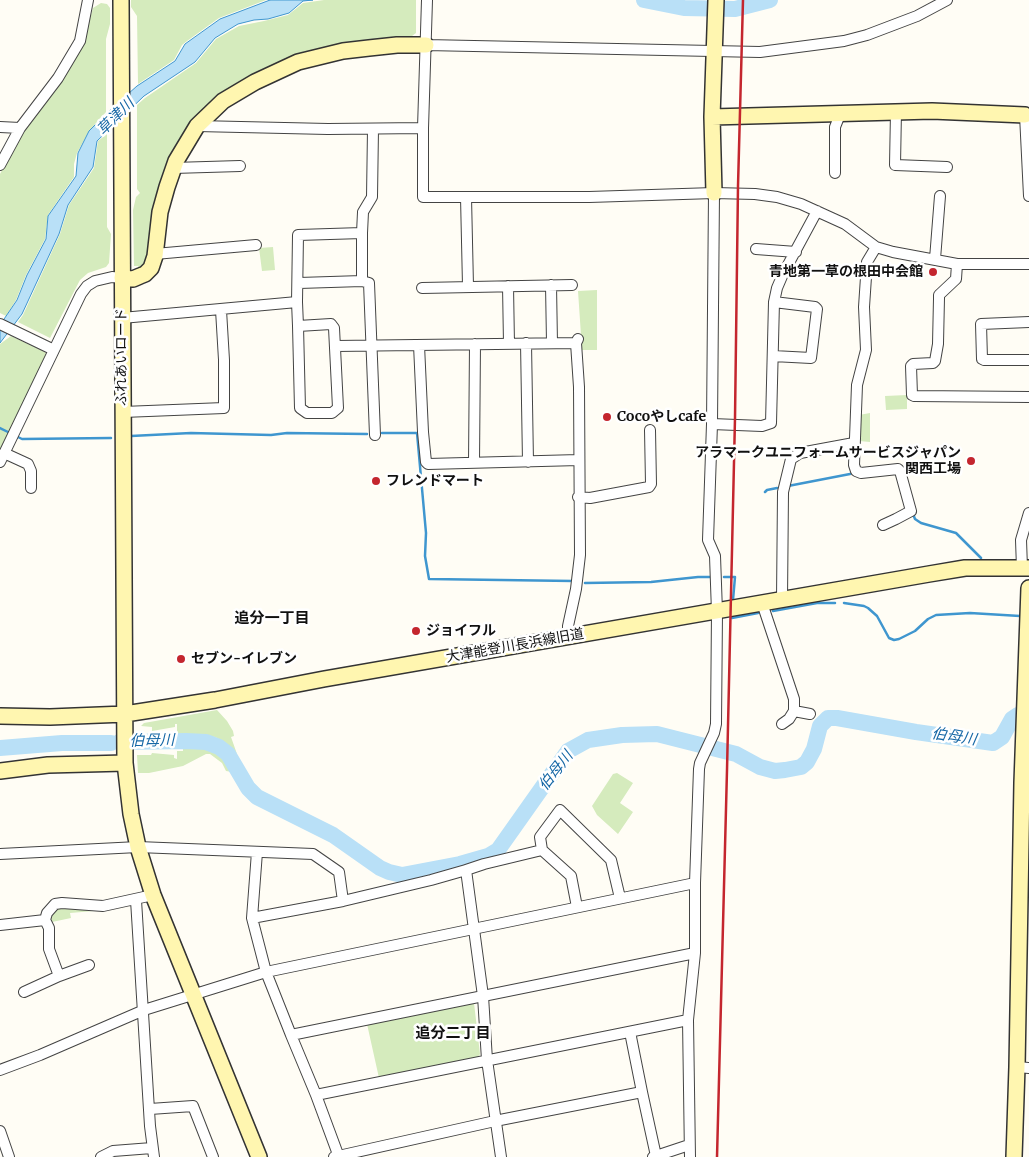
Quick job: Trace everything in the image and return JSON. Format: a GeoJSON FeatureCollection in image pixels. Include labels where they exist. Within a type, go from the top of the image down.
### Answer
{"type":"FeatureCollection","features":[{"type":"Feature","properties":{"kind":"street"},"geometry":{"type":"LineString","coordinates":[[0,165],[20,128],[58,78],[80,41],[88,0]]}},
{"type":"Feature","properties":{"kind":"street","name":"ふれあいロード"},"geometry":{"type":"LineString","coordinates":[[121,0],[125,759],[131,814],[138,847],[153,895],[192,996],[259,1157]]}},
{"type":"Feature","properties":{"kind":"street"},"geometry":{"type":"LineString","coordinates":[[427,0],[423,128],[424,197],[590,197],[742,193],[777,197],[800,204],[845,224],[876,247],[893,252],[958,264],[1029,264]]}},
{"type":"Feature","properties":{"kind":"street"},"geometry":{"type":"LineString","coordinates":[[690,1157],[688,1020],[695,953],[695,883],[699,769],[716,724],[717,612],[715,556],[708,540],[712,424],[714,193],[712,116],[716,47],[716,0]]}},
{"type":"Feature","properties":{"kind":"street"},"geometry":{"type":"LineString","coordinates":[[31,488],[31,470],[28,464],[2,457],[87,286],[103,278],[133,278],[145,274],[151,268],[155,254],[160,212],[173,168],[182,150],[198,126],[215,108],[232,95],[269,75],[298,62],[336,53],[397,45],[426,38],[716,47],[760,52],[844,41],[867,35],[928,11],[946,0]]}},
{"type":"Feature","properties":{"kind":"street"},"geometry":{"type":"LineString","coordinates":[[712,116],[896,111],[1027,115],[1029,196]]}},
{"type":"Feature","properties":{"kind":"street"},"geometry":{"type":"LineString","coordinates":[[896,111],[895,165],[946,167]]}},
{"type":"Feature","properties":{"kind":"street"},"geometry":{"type":"LineString","coordinates":[[835,173],[835,127],[841,112]]}},
{"type":"Feature","properties":{"kind":"street"},"geometry":{"type":"LineString","coordinates":[[198,126],[423,128]]}},
{"type":"Feature","properties":{"kind":"street"},"geometry":{"type":"LineString","coordinates":[[0,127],[20,128]]}},
{"type":"Feature","properties":{"kind":"street"},"geometry":{"type":"LineString","coordinates":[[362,281],[363,212],[372,197],[373,129]]}},
{"type":"Feature","properties":{"kind":"street"},"geometry":{"type":"LineString","coordinates":[[173,168],[240,166]]}},
{"type":"Feature","properties":{"kind":"street"},"geometry":{"type":"LineString","coordinates":[[935,259],[940,196]]}},
{"type":"Feature","properties":{"kind":"street"},"geometry":{"type":"LineString","coordinates":[[466,197],[468,286]]}},
{"type":"Feature","properties":{"kind":"street"},"geometry":{"type":"LineString","coordinates":[[712,424],[762,426],[771,423],[774,302],[781,278],[817,211]]}},
{"type":"Feature","properties":{"kind":"street"},"geometry":{"type":"LineString","coordinates":[[298,326],[331,324],[334,328],[338,408],[332,412],[307,413],[303,412],[300,408],[297,302],[298,235],[362,232]]}},
{"type":"Feature","properties":{"kind":"street"},"geometry":{"type":"LineString","coordinates":[[155,254],[256,245]]}},
{"type":"Feature","properties":{"kind":"street"},"geometry":{"type":"LineString","coordinates":[[876,247],[867,262],[864,307],[866,350],[857,385],[854,465],[856,471],[861,473],[900,471],[911,511],[883,525]]}},
{"type":"Feature","properties":{"kind":"street"},"geometry":{"type":"LineString","coordinates":[[756,249],[796,252]]}},
{"type":"Feature","properties":{"kind":"street"},"geometry":{"type":"LineString","coordinates":[[958,264],[956,279],[938,298],[938,344],[935,361],[933,363],[913,364],[911,366],[912,395],[1029,397]]}},
{"type":"Feature","properties":{"kind":"street"},"geometry":{"type":"LineString","coordinates":[[298,283],[362,281],[370,283],[375,435]]}},
{"type":"Feature","properties":{"kind":"street"},"geometry":{"type":"LineString","coordinates":[[551,285],[552,343]]}},
{"type":"Feature","properties":{"kind":"street"},"geometry":{"type":"LineString","coordinates":[[422,288],[572,285]]}},
{"type":"Feature","properties":{"kind":"street"},"geometry":{"type":"LineString","coordinates":[[508,286],[509,344]]}},
{"type":"Feature","properties":{"kind":"street"},"geometry":{"type":"LineString","coordinates":[[122,318],[297,302]]}},
{"type":"Feature","properties":{"kind":"street"},"geometry":{"type":"LineString","coordinates":[[773,356],[810,359],[817,309],[815,307],[774,302]]}},
{"type":"Feature","properties":{"kind":"street"},"geometry":{"type":"LineString","coordinates":[[123,412],[224,408],[221,310]]}},
{"type":"Feature","properties":{"kind":"street"},"geometry":{"type":"LineString","coordinates":[[1029,322],[981,324],[982,359],[1029,360]]}},
{"type":"Feature","properties":{"kind":"street"},"geometry":{"type":"LineString","coordinates":[[0,324],[54,350]]}},
{"type":"Feature","properties":{"kind":"street"},"geometry":{"type":"LineString","coordinates":[[336,346],[509,344],[577,341],[580,554],[568,636]]}},
{"type":"Feature","properties":{"kind":"street"},"geometry":{"type":"LineString","coordinates":[[526,343],[528,462]]}},
{"type":"Feature","properties":{"kind":"street"},"geometry":{"type":"LineString","coordinates":[[474,463],[475,344]]}},
{"type":"Feature","properties":{"kind":"street"},"geometry":{"type":"LineString","coordinates":[[419,345],[426,462],[428,464],[579,460]]}},
{"type":"Feature","properties":{"kind":"street"},"geometry":{"type":"LineString","coordinates":[[578,497],[590,498],[649,487],[651,484],[650,430]]}},
{"type":"Feature","properties":{"kind":"street"},"geometry":{"type":"LineString","coordinates":[[782,599],[782,492],[791,459],[800,454],[854,442]]}},
{"type":"Feature","properties":{"kind":"street"},"geometry":{"type":"LineString","coordinates":[[1025,568],[1021,540],[1029,513]]}},
{"type":"Feature","properties":{"kind":"street","name":"大津能登川長浜線旧道"},"geometry":{"type":"LineString","coordinates":[[0,716],[50,717],[125,714],[215,700],[568,636],[965,568],[1025,568]]}},
{"type":"Feature","properties":{"kind":"street"},"geometry":{"type":"LineString","coordinates":[[1014,1157],[1023,1068],[1029,588]]}},
{"type":"Feature","properties":{"kind":"street"},"geometry":{"type":"LineString","coordinates":[[762,603],[794,700],[794,711],[789,719],[782,724]]}},
{"type":"Feature","properties":{"kind":"street"},"geometry":{"type":"LineString","coordinates":[[794,711],[810,714]]}},
{"type":"Feature","properties":{"kind":"street"},"geometry":{"type":"LineString","coordinates":[[0,771],[125,759]]}},
{"type":"Feature","properties":{"kind":"street"},"geometry":{"type":"LineString","coordinates":[[577,907],[571,876],[542,850],[540,837],[560,810],[611,860],[620,898]]}},
{"type":"Feature","properties":{"kind":"street"},"geometry":{"type":"LineString","coordinates":[[0,854],[138,847],[313,854],[339,872],[343,901]]}},
{"type":"Feature","properties":{"kind":"street"},"geometry":{"type":"LineString","coordinates":[[252,918],[343,901],[432,880],[484,864],[542,850]]}},
{"type":"Feature","properties":{"kind":"street"},"geometry":{"type":"LineString","coordinates":[[257,852],[252,918],[266,972],[316,1095],[337,1156],[495,1121],[642,1092]]}},
{"type":"Feature","properties":{"kind":"street"},"geometry":{"type":"LineString","coordinates":[[466,870],[483,996],[487,1060],[501,1157]]}},
{"type":"Feature","properties":{"kind":"street"},"geometry":{"type":"LineString","coordinates":[[0,1070],[40,1055],[144,1010],[266,972],[695,883]]}},
{"type":"Feature","properties":{"kind":"street"},"geometry":{"type":"LineString","coordinates":[[59,976],[49,949],[49,928],[45,920],[47,912],[55,904],[103,906],[153,895]]}},
{"type":"Feature","properties":{"kind":"street"},"geometry":{"type":"LineString","coordinates":[[101,1157],[113,1151],[153,1152],[136,900]]}},
{"type":"Feature","properties":{"kind":"street"},"geometry":{"type":"LineString","coordinates":[[0,925],[45,920]]}},
{"type":"Feature","properties":{"kind":"street"},"geometry":{"type":"LineString","coordinates":[[291,1035],[695,953]]}},
{"type":"Feature","properties":{"kind":"street"},"geometry":{"type":"LineString","coordinates":[[24,992],[89,965]]}},
{"type":"Feature","properties":{"kind":"street"},"geometry":{"type":"LineString","coordinates":[[316,1095],[688,1020]]}},
{"type":"Feature","properties":{"kind":"street"},"geometry":{"type":"LineString","coordinates":[[630,1032],[654,1156],[690,1144]]}},
{"type":"Feature","properties":{"kind":"street"},"geometry":{"type":"LineString","coordinates":[[150,1109],[193,1106],[213,1157]]}},
{"type":"Feature","properties":{"kind":"street"},"geometry":{"type":"LineString","coordinates":[[0,1131],[8,1156]]}},
{"type":"Feature","properties":{"kind":"green space"},"geometry":{"type":"Polygon","coordinates":[[[131,0],[266,0],[219,18],[182,45],[174,60],[138,84],[137,16],[131,7],[131,0]]]}},
{"type":"Feature","properties":{"kind":"green space"},"geometry":{"type":"Polygon","coordinates":[[[324,0],[416,0],[416,33],[412,36],[412,39],[327,49],[194,121],[148,261],[139,270],[138,266],[134,266],[133,210],[136,197],[140,193],[137,189],[137,105],[196,63],[216,39],[239,26],[288,15],[303,3],[324,0]]]}},
{"type":"Feature","properties":{"kind":"green space"},"geometry":{"type":"Polygon","coordinates":[[[101,3],[107,4],[110,8],[110,24],[106,39],[106,112],[89,131],[77,153],[74,164],[74,177],[48,215],[45,239],[26,275],[16,300],[6,316],[0,313],[0,174],[16,144],[84,40],[93,8],[101,3]]]}},
{"type":"Feature","properties":{"kind":"green space"},"geometry":{"type":"Polygon","coordinates":[[[107,134],[107,227],[111,234],[109,263],[106,267],[88,273],[80,280],[50,338],[18,322],[60,234],[69,205],[94,168],[98,141],[107,134]]]}},
{"type":"Feature","properties":{"kind":"green space"},"geometry":{"type":"Polygon","coordinates":[[[273,247],[275,270],[262,271],[259,248],[273,247]]]}},
{"type":"Feature","properties":{"kind":"green space"},"geometry":{"type":"Polygon","coordinates":[[[597,290],[597,350],[582,350],[578,291],[597,290]]]}},
{"type":"Feature","properties":{"kind":"green space"},"geometry":{"type":"Polygon","coordinates":[[[11,336],[45,352],[47,356],[0,452],[0,344],[11,336]]]}},
{"type":"Feature","properties":{"kind":"green space"},"geometry":{"type":"Polygon","coordinates":[[[907,395],[907,409],[886,410],[885,396],[907,395]]]}},
{"type":"Feature","properties":{"kind":"green space"},"geometry":{"type":"Polygon","coordinates":[[[870,413],[870,442],[859,441],[859,415],[870,413]]]}},
{"type":"Feature","properties":{"kind":"green space"},"geometry":{"type":"Polygon","coordinates":[[[217,710],[233,731],[234,736],[231,737],[237,754],[226,743],[215,737],[177,734],[177,724],[175,724],[175,727],[152,731],[152,727],[141,726],[144,723],[217,710]]]}},
{"type":"Feature","properties":{"kind":"green space"},"geometry":{"type":"Polygon","coordinates":[[[183,748],[213,751],[223,758],[232,772],[226,771],[222,763],[210,754],[206,754],[183,766],[149,773],[138,773],[137,755],[151,755],[152,753],[174,755],[174,758],[177,759],[177,751],[183,751],[183,748]]]}},
{"type":"Feature","properties":{"kind":"green space"},"geometry":{"type":"Polygon","coordinates":[[[617,773],[633,783],[620,803],[633,812],[618,834],[597,815],[592,806],[613,774],[617,773]]]}},
{"type":"Feature","properties":{"kind":"green space"},"geometry":{"type":"Polygon","coordinates":[[[58,908],[94,908],[94,911],[70,913],[71,918],[52,922],[50,916],[58,908]]]}},
{"type":"Feature","properties":{"kind":"green space"},"geometry":{"type":"Polygon","coordinates":[[[474,1003],[480,1054],[478,1057],[379,1078],[367,1024],[474,1003]]]}},
{"type":"Feature","properties":{"kind":"water"},"geometry":{"type":"Polygon","coordinates":[[[270,0],[313,0],[303,1],[289,13],[238,24],[215,38],[195,62],[144,96],[97,141],[93,167],[68,205],[59,234],[22,314],[0,343],[0,325],[17,300],[27,275],[46,239],[48,216],[76,176],[78,153],[89,131],[137,86],[175,61],[185,44],[220,19],[270,0]]]}},
{"type":"Feature","properties":{"kind":"waterway","name":"草津川"},"geometry":{"type":"LineString","coordinates":[[644,0],[684,8],[735,9],[770,0]]}},
{"type":"Feature","properties":{"kind":"waterway"},"geometry":{"type":"LineString","coordinates":[[0,428],[8,432]]}},
{"type":"Feature","properties":{"kind":"waterway"},"geometry":{"type":"LineString","coordinates":[[131,436],[191,433],[271,435],[287,433],[367,434]]}},
{"type":"Feature","properties":{"kind":"waterway"},"geometry":{"type":"LineString","coordinates":[[382,433],[417,433],[426,533],[425,556],[429,579],[573,581]]}},
{"type":"Feature","properties":{"kind":"waterway"},"geometry":{"type":"LineString","coordinates":[[18,437],[22,439],[111,438]]}},
{"type":"Feature","properties":{"kind":"waterway"},"geometry":{"type":"LineString","coordinates":[[788,486],[850,474]]}},
{"type":"Feature","properties":{"kind":"waterway"},"geometry":{"type":"LineString","coordinates":[[765,492],[777,488]]}},
{"type":"Feature","properties":{"kind":"waterway"},"geometry":{"type":"LineString","coordinates":[[913,514],[915,519],[921,523],[956,533],[981,558]]}},
{"type":"Feature","properties":{"kind":"waterway"},"geometry":{"type":"LineString","coordinates":[[585,583],[651,582],[713,577]]}},
{"type":"Feature","properties":{"kind":"waterway"},"geometry":{"type":"LineString","coordinates":[[724,577],[735,577],[733,600]]}},
{"type":"Feature","properties":{"kind":"waterway"},"geometry":{"type":"LineString","coordinates":[[773,611],[817,603],[835,603]]}},
{"type":"Feature","properties":{"kind":"waterway"},"geometry":{"type":"LineString","coordinates":[[844,603],[868,608],[877,616],[889,638],[894,640],[915,631],[928,619],[936,615],[970,613],[1020,616]]}},
{"type":"Feature","properties":{"kind":"waterway"},"geometry":{"type":"LineString","coordinates":[[732,618],[758,613]]}},
{"type":"Feature","properties":{"kind":"waterway","name":"伯母川"},"geometry":{"type":"LineString","coordinates":[[119,742],[186,741],[206,742],[219,747],[228,754],[248,788],[257,797],[333,835],[380,868],[402,875],[460,864],[488,856],[498,850],[568,751],[588,740],[622,735],[657,734],[736,754],[760,767],[775,771],[801,767],[807,762],[814,749],[820,726],[828,718],[993,743],[1002,737],[1012,719],[1018,715]]}},
{"type":"Feature","properties":{"kind":"waterway","name":"伯母川"},"geometry":{"type":"LineString","coordinates":[[0,748],[62,743],[111,743]]}},
{"type":"Feature","properties":{"kind":"railway"},"geometry":{"type":"LineString","coordinates":[[717,1157],[743,0]]}},
{"type":"Feature","properties":{"kind":"place","name":"青地第一草の根田中会館"},"geometry":{"type":"Point","coordinates":[933,272]}},
{"type":"Feature","properties":{"kind":"place","name":"Cocoやしcafe"},"geometry":{"type":"Point","coordinates":[607,417]}},
{"type":"Feature","properties":{"kind":"place","name":"アラマークユニフォームサービスジャパン 関西工場"},"geometry":{"type":"Point","coordinates":[971,461]}},
{"type":"Feature","properties":{"kind":"place","name":"フレンドマート"},"geometry":{"type":"Point","coordinates":[376,481]}},
{"type":"Feature","properties":{"kind":"place","name":"ジョイフル"},"geometry":{"type":"Point","coordinates":[416,631]}},
{"type":"Feature","properties":{"kind":"place","name":"セブン-イレブン"},"geometry":{"type":"Point","coordinates":[181,659]}},
{"type":"Feature","properties":{"kind":"district","name":"追分一丁目"},"geometry":{"type":"Point","coordinates":[272,619]}},
{"type":"Feature","properties":{"kind":"district","name":"追分二丁目"},"geometry":{"type":"Point","coordinates":[453,1034]}}]}
